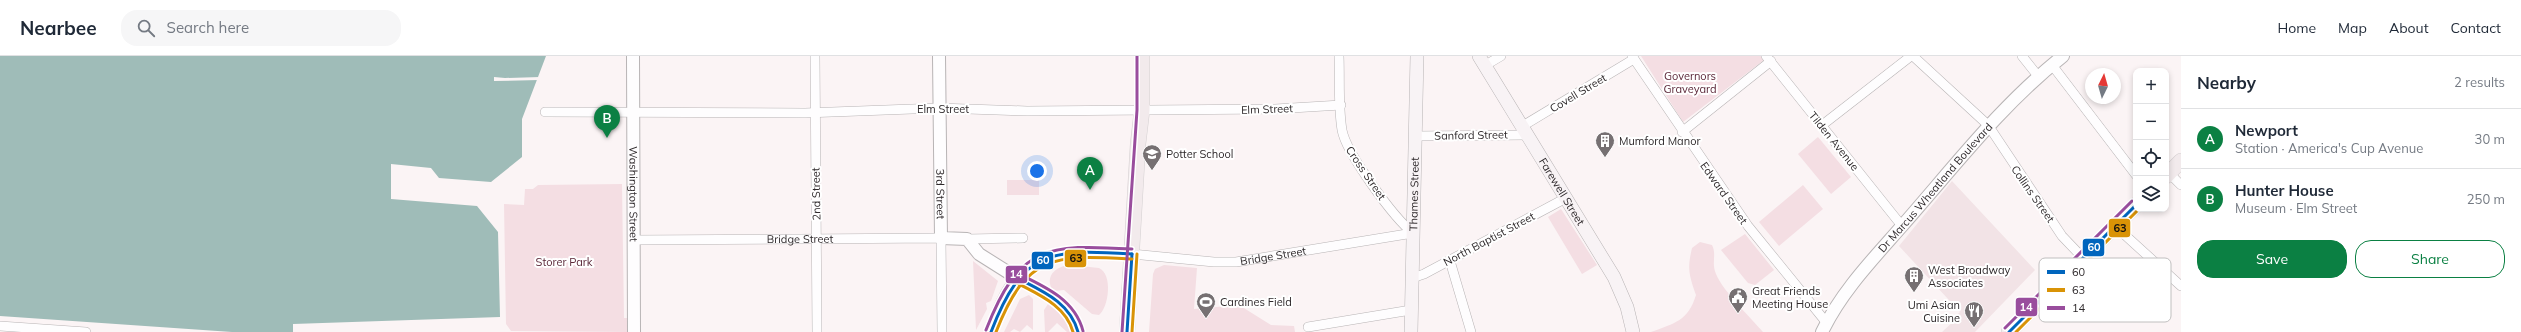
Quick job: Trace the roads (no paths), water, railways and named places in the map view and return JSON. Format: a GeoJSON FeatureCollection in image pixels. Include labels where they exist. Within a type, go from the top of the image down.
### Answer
{"type":"FeatureCollection","features":[{"type":"Feature","properties":{"kind":"main road"},"geometry":{"type":"LineString","coordinates":[[1127,332],[1138,144],[1142,110],[1142,56]]}},
{"type":"Feature","properties":{"kind":"main road","name":"Thames Street"},"geometry":{"type":"LineString","coordinates":[[1411,332],[1417,56]]}},
{"type":"Feature","properties":{"kind":"main road","name":"Farewell Street"},"geometry":{"type":"LineString","coordinates":[[1482,61],[1620,287],[1633,332]]}},
{"type":"Feature","properties":{"kind":"main road"},"geometry":{"type":"LineString","coordinates":[[2169,172],[2181,161]]}},
{"type":"Feature","properties":{"kind":"main road"},"geometry":{"type":"LineString","coordinates":[[2083,258],[2133,208]]}},
{"type":"Feature","properties":{"kind":"main road"},"geometry":{"type":"LineString","coordinates":[[2009,332],[2039,302]]}},
{"type":"Feature","properties":{"kind":"street","name":"Washington Street"},"geometry":{"type":"LineString","coordinates":[[632,56],[634,332]]}},
{"type":"Feature","properties":{"kind":"street","name":"2nd Street"},"geometry":{"type":"LineString","coordinates":[[815,56],[817,332]]}},
{"type":"Feature","properties":{"kind":"street","name":"3rd Street"},"geometry":{"type":"LineString","coordinates":[[939,56],[942,332]]}},
{"type":"Feature","properties":{"kind":"street","name":"Cross Street"},"geometry":{"type":"LineString","coordinates":[[1339,56],[1342,130],[1349,149],[1401,223],[1413,233]]}},
{"type":"Feature","properties":{"kind":"street"},"geometry":{"type":"LineString","coordinates":[[1482,61],[1501,56]]}},
{"type":"Feature","properties":{"kind":"street"},"geometry":{"type":"LineString","coordinates":[[1821,126],[1912,56]]}},
{"type":"Feature","properties":{"kind":"street","name":"Collins Street"},"geometry":{"type":"LineString","coordinates":[[1912,56],[1988,125],[2062,236],[2083,258]]}},
{"type":"Feature","properties":{"kind":"street"},"geometry":{"type":"LineString","coordinates":[[2022,56],[2038,76]]}},
{"type":"Feature","properties":{"kind":"street","name":"Dr Marcus Wheatland Boulevard"},"geometry":{"type":"LineString","coordinates":[[1824,327],[1849,287],[1988,125],[2038,76],[2063,56]]}},
{"type":"Feature","properties":{"kind":"street","name":"Covell Street"},"geometry":{"type":"LineString","coordinates":[[1524,131],[1633,58]]}},
{"type":"Feature","properties":{"kind":"street","name":"Edward Street"},"geometry":{"type":"LineString","coordinates":[[1633,58],[1682,132],[1748,226],[1824,327]]}},
{"type":"Feature","properties":{"kind":"street"},"geometry":{"type":"LineString","coordinates":[[1682,132],[1768,59]]}},
{"type":"Feature","properties":{"kind":"street","name":"Tilden Avenue"},"geometry":{"type":"LineString","coordinates":[[1768,59],[1902,226]]}},
{"type":"Feature","properties":{"kind":"street"},"geometry":{"type":"LineString","coordinates":[[2052,64],[2133,172]]}},
{"type":"Feature","properties":{"kind":"street","name":"Elm Street"},"geometry":{"type":"LineString","coordinates":[[545,112],[815,113],[940,108],[1027,111],[1275,109],[1341,105]]}},
{"type":"Feature","properties":{"kind":"street","name":"Sanford Street"},"geometry":{"type":"LineString","coordinates":[[1415,136],[1524,131]]}},
{"type":"Feature","properties":{"kind":"street"},"geometry":{"type":"LineString","coordinates":[[2169,176],[2181,185]]}},
{"type":"Feature","properties":{"kind":"street","name":"North Baptist Street"},"geometry":{"type":"LineString","coordinates":[[1412,278],[1424,274],[1450,261],[1566,198]]}},
{"type":"Feature","properties":{"kind":"street"},"geometry":{"type":"LineString","coordinates":[[2115,226],[2150,258]]}},
{"type":"Feature","properties":{"kind":"street","name":"Bridge Street"},"geometry":{"type":"LineString","coordinates":[[1132,254],[1214,262],[1236,262],[1413,233]]}},
{"type":"Feature","properties":{"kind":"street","name":"Bridge Street"},"geometry":{"type":"LineString","coordinates":[[634,240],[1023,238]]}},
{"type":"Feature","properties":{"kind":"street"},"geometry":{"type":"LineString","coordinates":[[967,239],[979,254],[1017,278]]}},
{"type":"Feature","properties":{"kind":"street"},"geometry":{"type":"LineString","coordinates":[[991,332],[995,318],[1017,278],[1036,262],[1055,254],[1083,252],[1132,254]]}},
{"type":"Feature","properties":{"kind":"street"},"geometry":{"type":"LineString","coordinates":[[1450,261],[1471,332]]}},
{"type":"Feature","properties":{"kind":"street"},"geometry":{"type":"LineString","coordinates":[[2171,277],[2181,286]]}},
{"type":"Feature","properties":{"kind":"street"},"geometry":{"type":"LineString","coordinates":[[1308,327],[1411,310]]}},
{"type":"Feature","properties":{"kind":"street"},"geometry":{"type":"LineString","coordinates":[[0,326],[86,332]]}},
{"type":"Feature","properties":{"kind":"water"},"geometry":{"type":"Polygon","coordinates":[[[0,56],[546,56],[522,119],[522,157],[491,182],[439,178],[431,168],[391,164],[391,199],[477,206],[498,232],[500,317],[293,324],[293,332],[0,332],[0,56]]]}},
{"type":"Feature","properties":{"kind":"place","name":"Hunter House"},"geometry":{"type":"Point","coordinates":[607,138]}},
{"type":"Feature","properties":{"kind":"place","name":"Mumford Manor"},"geometry":{"type":"Point","coordinates":[1605,158]}},
{"type":"Feature","properties":{"kind":"place","name":"Potter School"},"geometry":{"type":"Point","coordinates":[1152,171]}},
{"type":"Feature","properties":{"kind":"place","name":"Newport"},"geometry":{"type":"Point","coordinates":[1090,190]}},
{"type":"Feature","properties":{"kind":"place","name":"West Broadway Associates"},"geometry":{"type":"Point","coordinates":[1914,293]}},
{"type":"Feature","properties":{"kind":"place","name":"Great Friends Meeting House"},"geometry":{"type":"Point","coordinates":[1738,314]}},
{"type":"Feature","properties":{"kind":"place","name":"Cardines Field"},"geometry":{"type":"Point","coordinates":[1206,319]}},
{"type":"Feature","properties":{"kind":"place","name":"Umi Asian Cuisine"},"geometry":{"type":"Point","coordinates":[1974,328]}},
{"type":"Feature","properties":{"kind":"park label","name":"Governors Graveyard"},"geometry":{"type":"Point","coordinates":[1690,82]}},
{"type":"Feature","properties":{"kind":"park label","name":"Storer Park"},"geometry":{"type":"Point","coordinates":[564,262]}}]}
